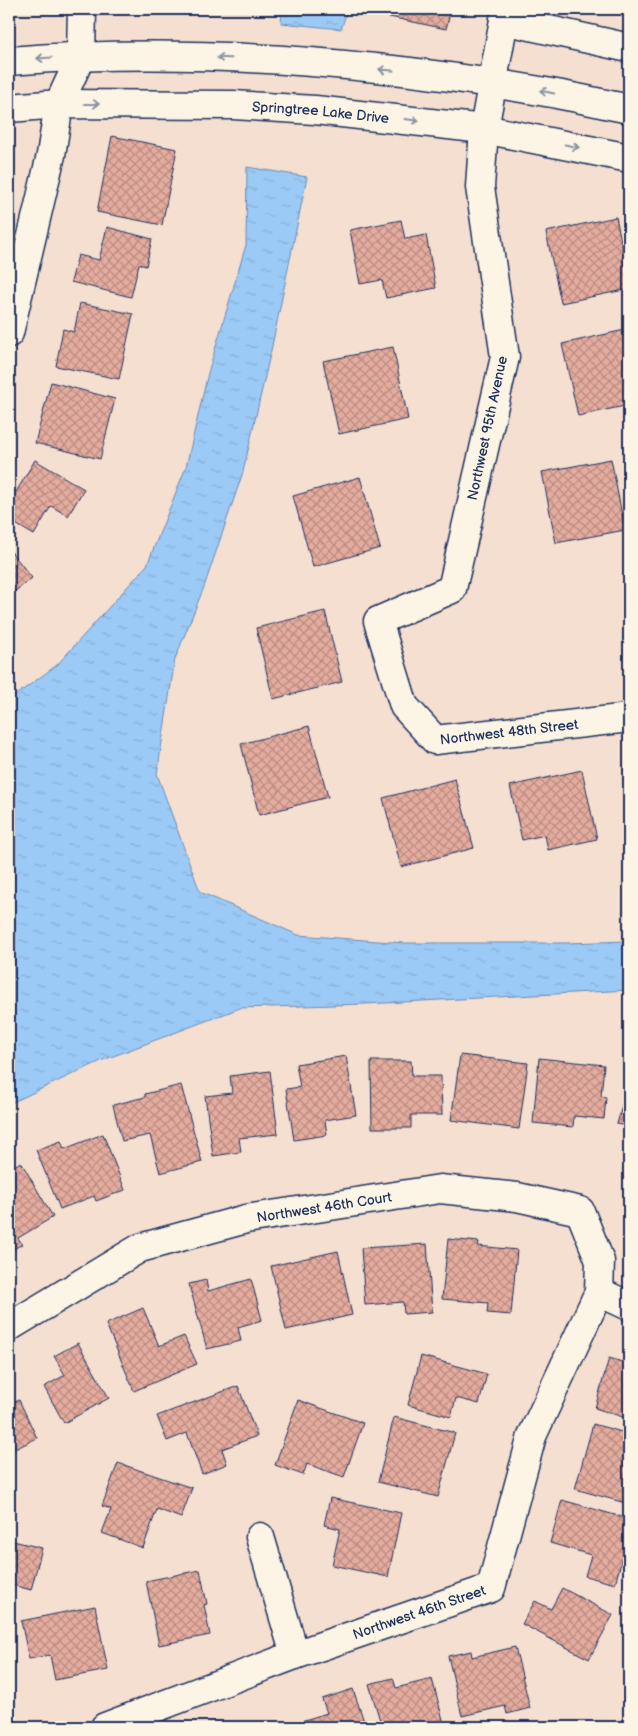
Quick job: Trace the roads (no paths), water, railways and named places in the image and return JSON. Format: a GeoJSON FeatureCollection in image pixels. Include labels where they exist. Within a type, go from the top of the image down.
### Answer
{"type":"FeatureCollection","features":[{"type":"Feature","properties":{"kind":"street"},"geometry":{"type":"LineString","coordinates":[[9,333],[51,155],[58,104],[81,56],[82,9]]}},
{"type":"Feature","properties":{"kind":"street"},"geometry":{"type":"LineString","coordinates":[[505,14],[629,48]]}},
{"type":"Feature","properties":{"kind":"street","name":"Northwest 95th Avenue"},"geometry":{"type":"LineString","coordinates":[[404,706],[378,621],[452,589],[505,357],[480,187],[484,129],[505,14]]}},
{"type":"Feature","properties":{"kind":"street"},"geometry":{"type":"LineString","coordinates":[[9,61],[81,56],[253,59],[346,65],[440,76],[541,91],[629,109]]}},
{"type":"Feature","properties":{"kind":"street","name":"Springtree Lake Drive"},"geometry":{"type":"LineString","coordinates":[[9,108],[58,104],[233,105],[358,113],[484,129],[629,158]]}},
{"type":"Feature","properties":{"kind":"street","name":"Northwest 48th Street"},"geometry":{"type":"LineString","coordinates":[[404,706],[435,740],[629,718]]}},
{"type":"Feature","properties":{"kind":"street","name":"Northwest 46th Court"},"geometry":{"type":"LineString","coordinates":[[9,1327],[140,1248],[246,1219],[440,1189],[517,1196],[580,1211],[600,1261],[599,1292]]}},
{"type":"Feature","properties":{"kind":"street"},"geometry":{"type":"LineString","coordinates":[[599,1292],[629,1306]]}},
{"type":"Feature","properties":{"kind":"street","name":"Northwest 46th Street"},"geometry":{"type":"LineString","coordinates":[[104,1727],[295,1655],[491,1588],[532,1436],[599,1292]]}},
{"type":"Feature","properties":{"kind":"street"},"geometry":{"type":"LineString","coordinates":[[260,1537],[295,1655]]}},
{"type":"Feature","properties":{"kind":"water"},"geometry":{"type":"Polygon","coordinates":[[[282,9],[348,9],[341,29],[281,23],[282,9]]]}},
{"type":"Feature","properties":{"kind":"water"},"geometry":{"type":"Polygon","coordinates":[[[247,167],[307,177],[272,346],[243,472],[204,587],[175,659],[157,774],[200,892],[298,935],[404,943],[629,941],[629,990],[365,1004],[240,1008],[103,1060],[9,1104],[9,700],[57,665],[147,565],[186,467],[208,373],[246,245],[247,167]]]}}]}
